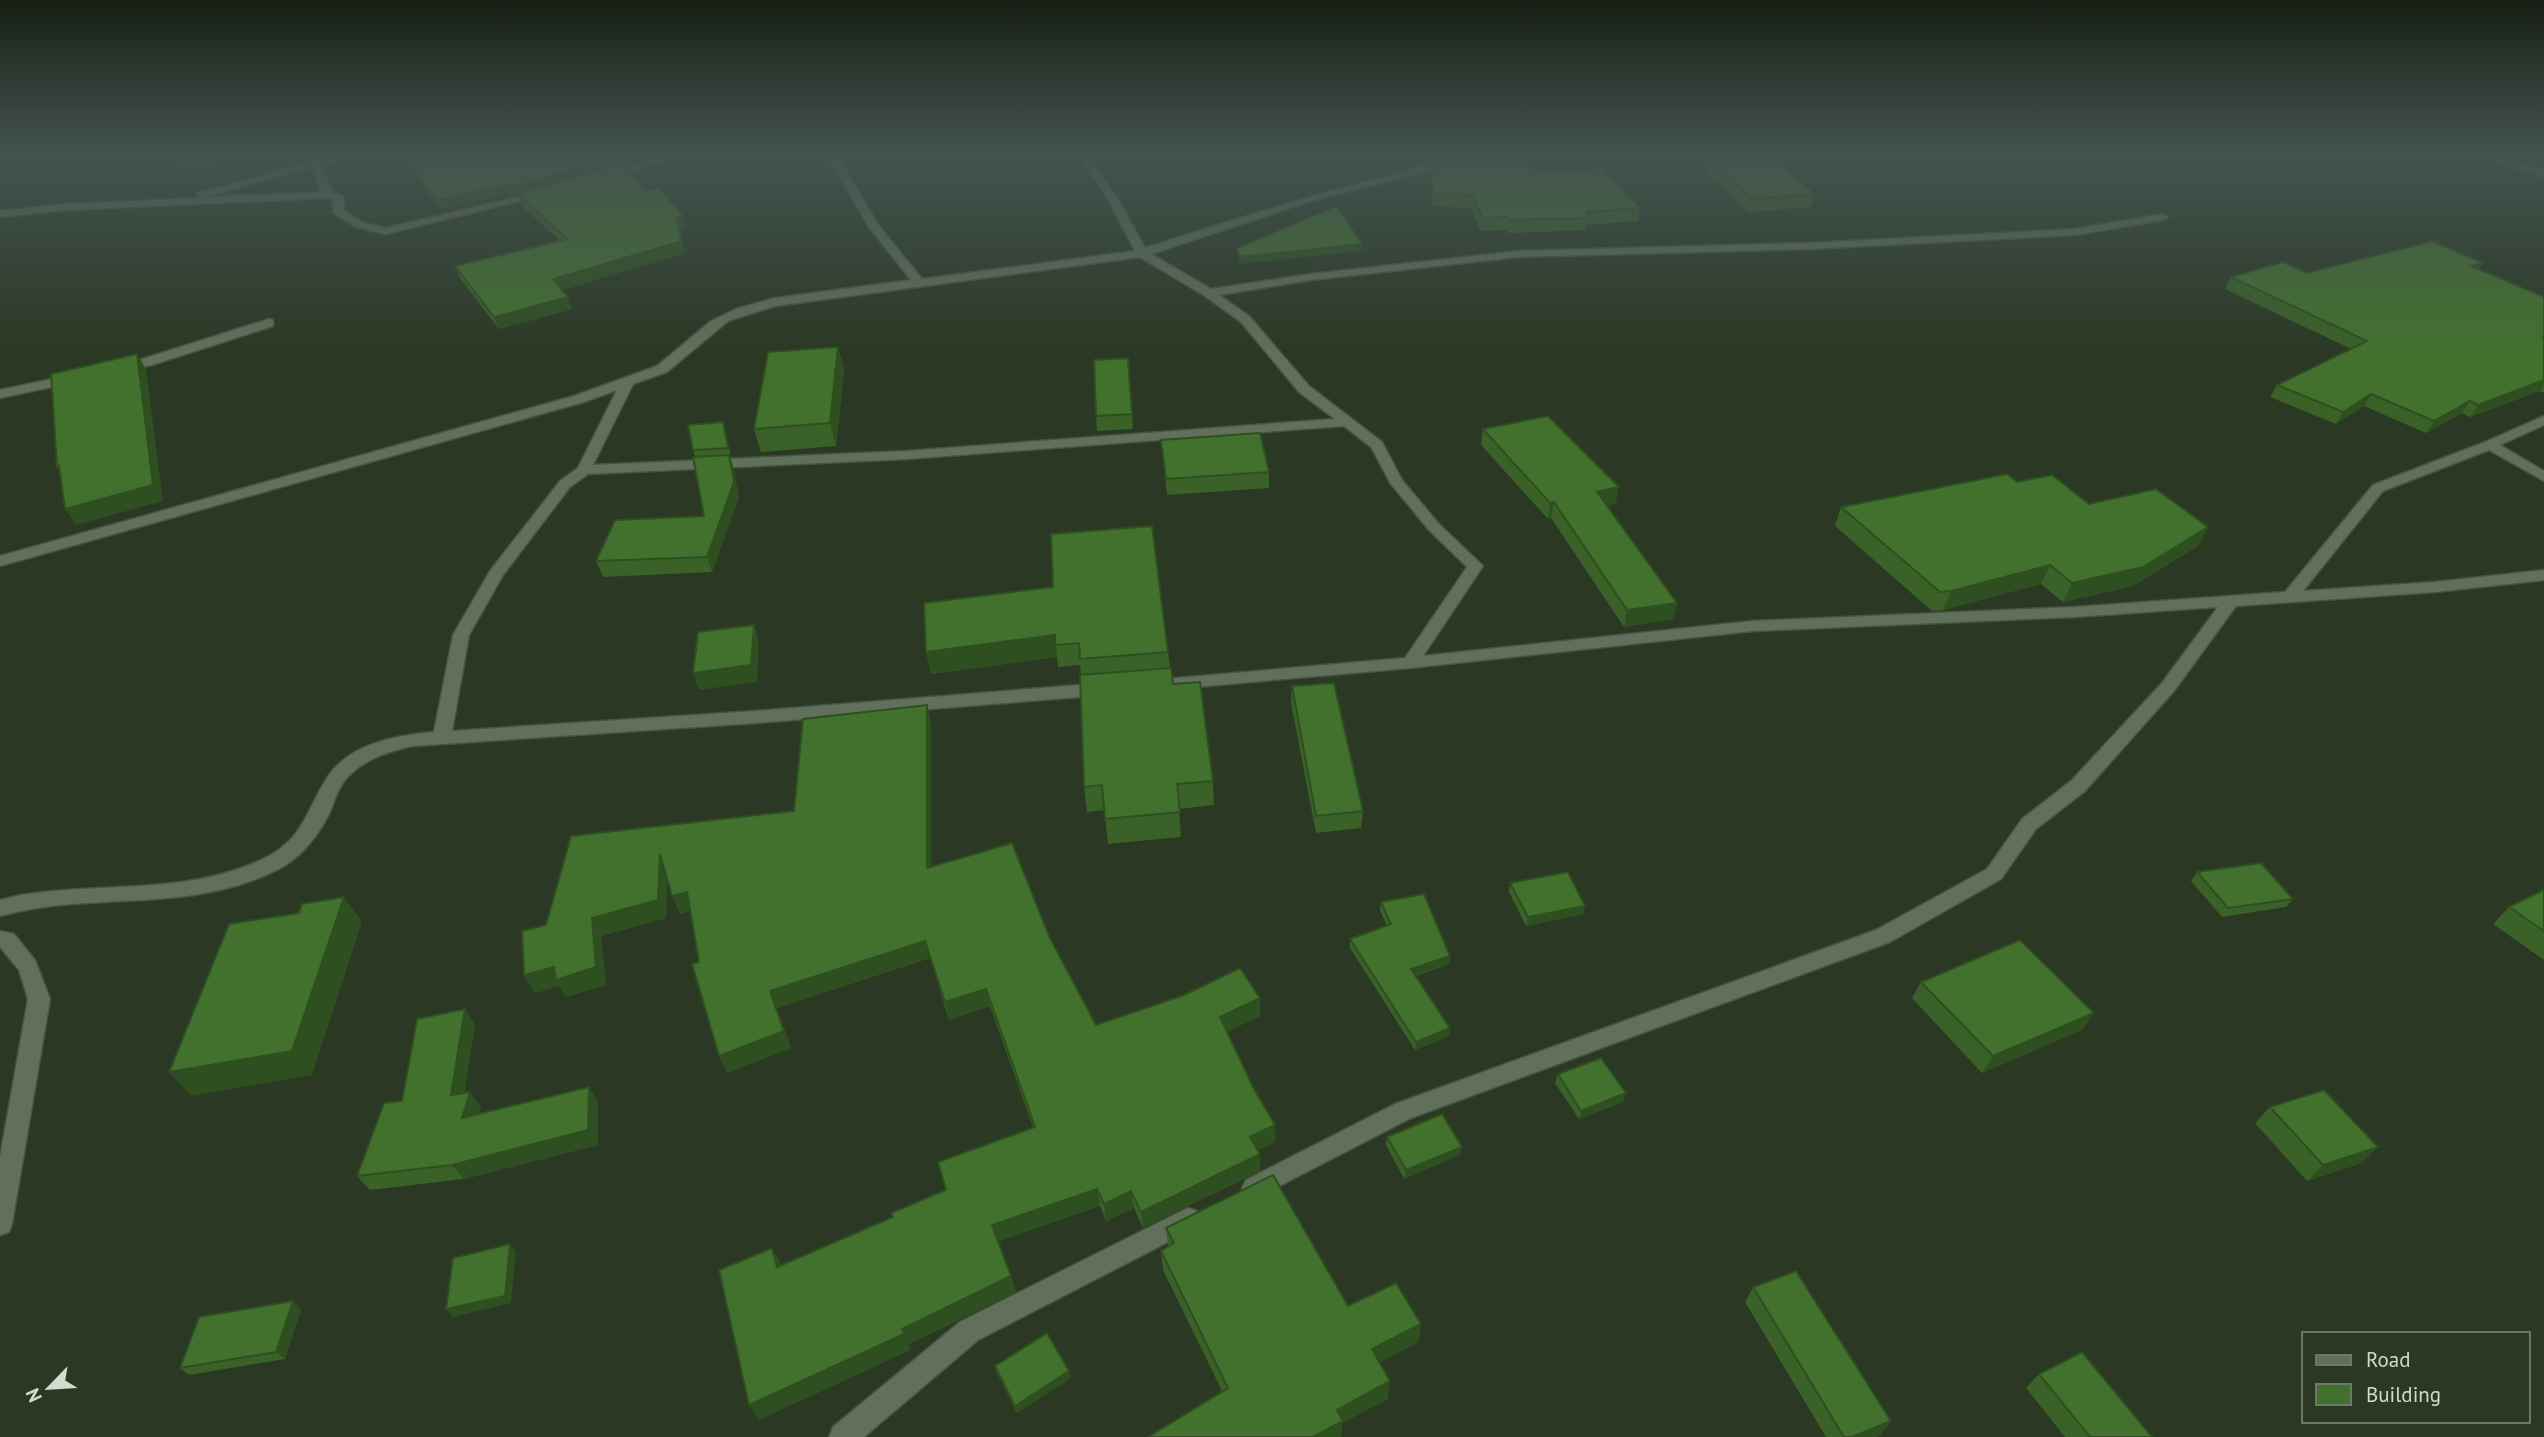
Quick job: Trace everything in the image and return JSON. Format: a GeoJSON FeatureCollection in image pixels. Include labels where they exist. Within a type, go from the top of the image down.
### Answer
{"type":"FeatureCollection","features":[{"type":"Feature","properties":{"kind":"street"},"geometry":{"type":"LineString","coordinates":[[354,221],[386,232],[434,221]]}},
{"type":"Feature","properties":{"kind":"street"},"geometry":{"type":"LineString","coordinates":[[871,221],[919,283]]}},
{"type":"Feature","properties":{"kind":"street"},"geometry":{"type":"LineString","coordinates":[[1125,221],[1142,253],[1209,293],[1245,319],[1304,389],[1377,445],[1395,481],[1434,527],[1475,566],[1410,663]]}},
{"type":"Feature","properties":{"kind":"street"},"geometry":{"type":"LineString","coordinates":[[0,561],[579,399],[663,369],[675,362],[710,327],[733,314],[775,302],[1142,253],[1240,221]]}},
{"type":"Feature","properties":{"kind":"street"},"geometry":{"type":"LineString","coordinates":[[1209,293],[1311,278],[1519,254],[1810,246],[2075,232],[2135,221]]}},
{"type":"Feature","properties":{"kind":"street"},"geometry":{"type":"LineString","coordinates":[[0,394],[147,362],[269,323]]}},
{"type":"Feature","properties":{"kind":"street"},"geometry":{"type":"LineString","coordinates":[[442,738],[461,635],[496,574],[565,484],[584,470],[628,381]]}},
{"type":"Feature","properties":{"kind":"street"},"geometry":{"type":"LineString","coordinates":[[2290,597],[2378,488],[2490,445],[2544,419]]}},
{"type":"Feature","properties":{"kind":"street"},"geometry":{"type":"LineString","coordinates":[[584,470],[907,455],[1348,422]]}},
{"type":"Feature","properties":{"kind":"street"},"geometry":{"type":"LineString","coordinates":[[2490,445],[2544,477]]}},
{"type":"Feature","properties":{"kind":"street"},"geometry":{"type":"LineString","coordinates":[[0,908],[22,900],[135,894],[217,883],[246,876],[274,863],[300,842],[316,821],[336,779],[344,770],[388,746],[412,740],[1410,663],[1753,626],[2075,612],[2435,587],[2544,575]]}},
{"type":"Feature","properties":{"kind":"street"},"geometry":{"type":"LineString","coordinates":[[1238,1196],[1403,1111],[1883,936],[1994,874],[2029,824],[2078,786],[2168,687],[2231,601]]}},
{"type":"Feature","properties":{"kind":"street"},"geometry":{"type":"LineString","coordinates":[[0,939],[7,940],[28,966],[39,999],[0,1224]]}},
{"type":"Feature","properties":{"kind":"street"},"geometry":{"type":"LineString","coordinates":[[843,1437],[970,1331],[1202,1213]]}},
{"type":"Feature","properties":{"kind":"building"},"geometry":{"type":"Polygon","coordinates":[[[547,221],[677,221],[682,241],[553,279],[568,297],[494,317],[455,266],[567,239],[547,221]]]}},
{"type":"Feature","properties":{"kind":"building"},"geometry":{"type":"Polygon","coordinates":[[[1301,221],[1347,221],[1362,244],[1239,257],[1237,248],[1301,221]]]}},
{"type":"Feature","properties":{"kind":"building"},"geometry":{"type":"Polygon","coordinates":[[[2432,241],[2483,263],[2471,266],[2544,297],[2544,380],[2478,405],[2470,401],[2434,421],[2371,394],[2343,412],[2277,385],[2367,341],[2231,277],[2283,262],[2307,273],[2432,241]]]}},
{"type":"Feature","properties":{"kind":"building"},"geometry":{"type":"Polygon","coordinates":[[[838,347],[830,423],[754,429],[768,352],[838,347]]]}},
{"type":"Feature","properties":{"kind":"building"},"geometry":{"type":"Polygon","coordinates":[[[137,354],[153,485],[65,509],[59,466],[57,467],[51,374],[137,354]]]}},
{"type":"Feature","properties":{"kind":"building"},"geometry":{"type":"Polygon","coordinates":[[[1128,358],[1132,414],[1096,416],[1094,360],[1128,358]]]}},
{"type":"Feature","properties":{"kind":"building"},"geometry":{"type":"Polygon","coordinates":[[[1548,416],[1619,487],[1597,492],[1677,603],[1627,610],[1554,502],[1550,503],[1483,429],[1548,416]]]}},
{"type":"Feature","properties":{"kind":"building"},"geometry":{"type":"Polygon","coordinates":[[[723,422],[728,448],[693,450],[688,425],[723,422]]]}},
{"type":"Feature","properties":{"kind":"building"},"geometry":{"type":"Polygon","coordinates":[[[1260,433],[1269,472],[1166,479],[1161,440],[1260,433]]]}},
{"type":"Feature","properties":{"kind":"building"},"geometry":{"type":"Polygon","coordinates":[[[729,455],[734,482],[707,557],[596,561],[615,520],[704,516],[693,457],[729,455]]]}},
{"type":"Feature","properties":{"kind":"building"},"geometry":{"type":"Polygon","coordinates":[[[2007,474],[2017,482],[2052,475],[2089,504],[2156,489],[2208,527],[2143,567],[2072,583],[2050,565],[1940,592],[1841,507],[2007,474]]]}},
{"type":"Feature","properties":{"kind":"building"},"geometry":{"type":"Polygon","coordinates":[[[1152,526],[1168,652],[1080,659],[1079,643],[1055,645],[1055,635],[926,652],[924,603],[1053,587],[1051,534],[1152,526]]]}},
{"type":"Feature","properties":{"kind":"building"},"geometry":{"type":"Polygon","coordinates":[[[754,625],[751,665],[693,673],[698,632],[754,625]]]}},
{"type":"Feature","properties":{"kind":"building"},"geometry":{"type":"Polygon","coordinates":[[[1171,668],[1173,684],[1200,682],[1213,781],[1177,784],[1180,812],[1105,819],[1102,785],[1084,787],[1080,675],[1171,668]]]}},
{"type":"Feature","properties":{"kind":"building"},"geometry":{"type":"Polygon","coordinates":[[[1334,683],[1363,811],[1316,816],[1292,686],[1334,683]]]}},
{"type":"Feature","properties":{"kind":"building"},"geometry":{"type":"Polygon","coordinates":[[[927,705],[927,868],[1012,843],[1049,936],[1096,1025],[1184,995],[1240,968],[1260,998],[1220,1017],[1254,1089],[1275,1125],[1250,1137],[1260,1154],[1141,1212],[1131,1191],[1104,1204],[1097,1189],[992,1225],[1011,1276],[902,1329],[904,1334],[749,1405],[719,1270],[772,1248],[777,1267],[893,1217],[891,1213],[946,1190],[938,1162],[1035,1127],[986,989],[945,1002],[925,941],[770,991],[784,1031],[719,1056],[692,964],[699,962],[687,892],[672,896],[660,854],[658,900],[592,918],[596,967],[556,980],[554,967],[524,975],[522,931],[546,925],[571,836],[794,811],[803,719],[927,705]]]}},
{"type":"Feature","properties":{"kind":"building"},"geometry":{"type":"Polygon","coordinates":[[[2261,863],[2293,899],[2228,908],[2197,872],[2261,863]]]}},
{"type":"Feature","properties":{"kind":"building"},"geometry":{"type":"Polygon","coordinates":[[[1568,872],[1585,906],[1528,917],[1510,883],[1568,872]]]}},
{"type":"Feature","properties":{"kind":"building"},"geometry":{"type":"Polygon","coordinates":[[[2544,890],[2544,931],[2509,907],[2544,890]]]}},
{"type":"Feature","properties":{"kind":"building"},"geometry":{"type":"Polygon","coordinates":[[[1424,894],[1450,956],[1411,969],[1450,1028],[1416,1042],[1350,939],[1391,924],[1381,902],[1424,894]]]}},
{"type":"Feature","properties":{"kind":"building"},"geometry":{"type":"Polygon","coordinates":[[[344,897],[292,1051],[169,1072],[229,924],[299,913],[302,904],[344,897]]]}},
{"type":"Feature","properties":{"kind":"building"},"geometry":{"type":"Polygon","coordinates":[[[2020,940],[2094,1013],[1993,1056],[1921,982],[2020,940]]]}},
{"type":"Feature","properties":{"kind":"building"},"geometry":{"type":"Polygon","coordinates":[[[465,1009],[451,1095],[470,1092],[462,1118],[589,1087],[588,1130],[452,1165],[357,1176],[384,1103],[402,1101],[417,1019],[465,1009]]]}},
{"type":"Feature","properties":{"kind":"building"},"geometry":{"type":"Polygon","coordinates":[[[1601,1058],[1626,1093],[1581,1111],[1558,1074],[1601,1058]]]}},
{"type":"Feature","properties":{"kind":"building"},"geometry":{"type":"Polygon","coordinates":[[[2324,1090],[2378,1147],[2323,1165],[2270,1107],[2324,1090]]]}},
{"type":"Feature","properties":{"kind":"building"},"geometry":{"type":"Polygon","coordinates":[[[1442,1114],[1462,1147],[1406,1170],[1387,1137],[1442,1114]]]}},
{"type":"Feature","properties":{"kind":"building"},"geometry":{"type":"Polygon","coordinates":[[[1273,1175],[1348,1306],[1396,1283],[1421,1324],[1372,1349],[1390,1381],[1337,1410],[1343,1421],[1313,1437],[1148,1437],[1228,1388],[1161,1251],[1174,1243],[1166,1228],[1273,1175]]]}},
{"type":"Feature","properties":{"kind":"building"},"geometry":{"type":"Polygon","coordinates":[[[510,1244],[505,1296],[446,1309],[453,1258],[510,1244]]]}},
{"type":"Feature","properties":{"kind":"building"},"geometry":{"type":"Polygon","coordinates":[[[1796,1271],[1891,1421],[1852,1437],[1844,1437],[1753,1287],[1796,1271]]]}},
{"type":"Feature","properties":{"kind":"building"},"geometry":{"type":"Polygon","coordinates":[[[293,1301],[276,1352],[180,1368],[199,1317],[293,1301]]]}},
{"type":"Feature","properties":{"kind":"building"},"geometry":{"type":"Polygon","coordinates":[[[1047,1333],[1069,1371],[1015,1406],[995,1366],[1047,1333]]]}},
{"type":"Feature","properties":{"kind":"building"},"geometry":{"type":"Polygon","coordinates":[[[2082,1352],[2152,1437],[2090,1437],[2039,1374],[2082,1352]]]}}]}
